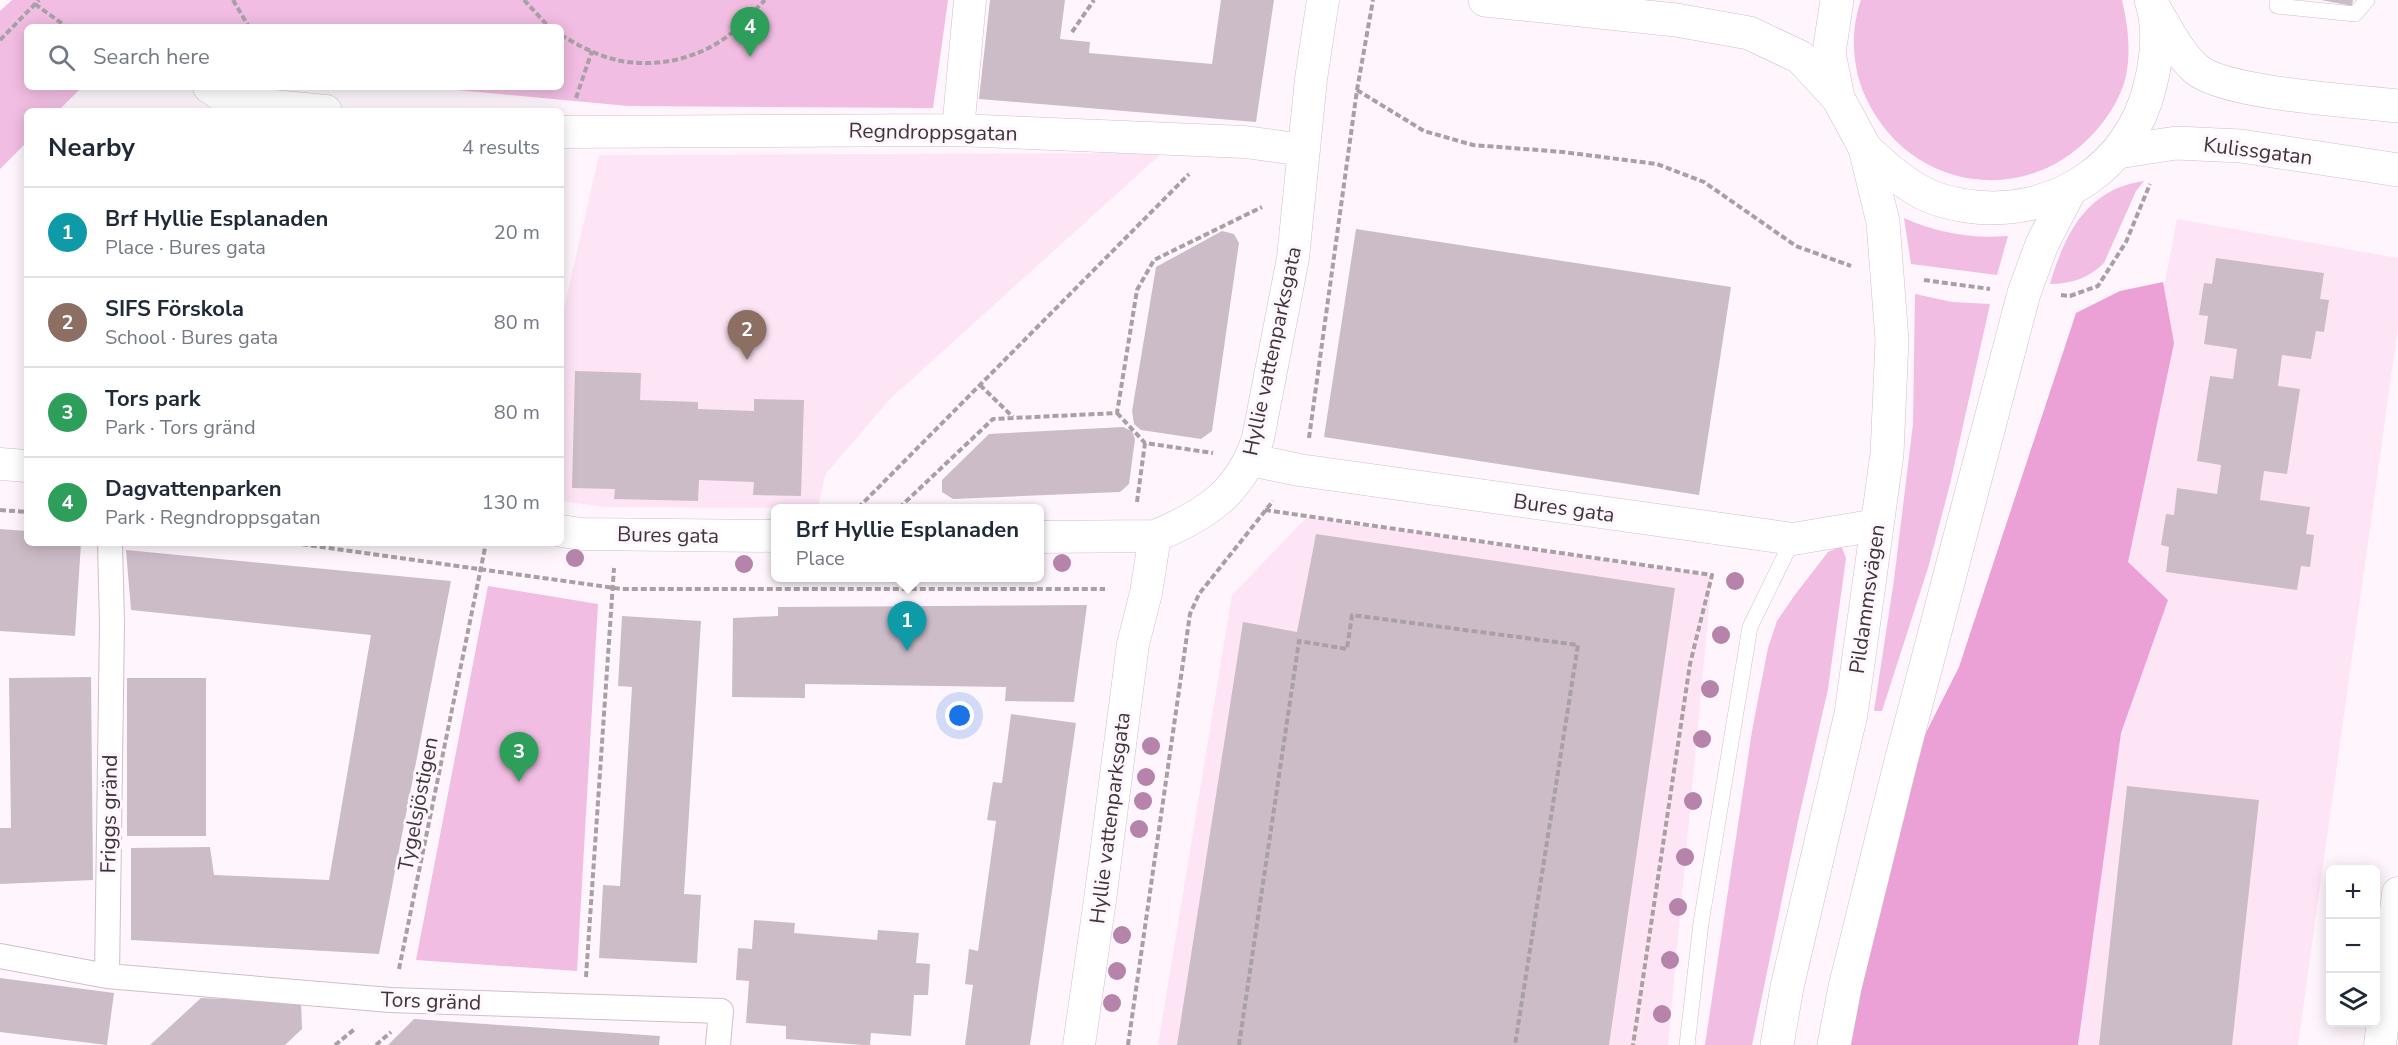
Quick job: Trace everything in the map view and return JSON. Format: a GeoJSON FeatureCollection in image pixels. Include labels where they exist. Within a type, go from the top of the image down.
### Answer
{"type":"FeatureCollection","features":[{"type":"Feature","properties":{"kind":"main road"},"geometry":{"type":"LineString","coordinates":[[1485,0],[1676,20],[1749,33],[1800,57],[1838,98]]}},
{"type":"Feature","properties":{"kind":"main road"},"geometry":{"type":"LineString","coordinates":[[1612,13],[1664,0]]}},
{"type":"Feature","properties":{"kind":"main road","name":"Pildammsvägen"},"geometry":{"type":"LineString","coordinates":[[1778,1045],[1790,976],[1851,714],[1887,454],[1892,340],[1882,222],[1865,148],[1838,98],[1829,52],[1837,0]]}},
{"type":"Feature","properties":{"kind":"main road"},"geometry":{"type":"LineString","coordinates":[[2152,4],[2181,51],[2196,69],[2215,80],[2296,95],[2398,106]]}},
{"type":"Feature","properties":{"kind":"main road","name":"Pildammsvägen"},"geometry":{"type":"LineString","coordinates":[[1865,148],[1892,174],[1924,194],[1960,206],[1997,209],[2025,206],[2070,190],[2096,174],[2118,152],[2145,109],[2157,59],[2152,4]]}},
{"type":"Feature","properties":{"kind":"main road","name":"Kulissgatan"},"geometry":{"type":"LineString","coordinates":[[2118,152],[2176,142],[2241,146],[2398,170]]}},
{"type":"Feature","properties":{"kind":"main road"},"geometry":{"type":"LineString","coordinates":[[1834,1045],[1845,987],[1900,765],[2024,293],[2043,244],[2070,190]]}},
{"type":"Feature","properties":{"kind":"street"},"geometry":{"type":"LineString","coordinates":[[958,130],[970,0]]}},
{"type":"Feature","properties":{"kind":"street","name":"Hyllie vattenparksgata"},"geometry":{"type":"LineString","coordinates":[[1078,1045],[1100,900],[1133,644],[1146,593],[1155,536],[1205,512],[1243,475],[1258,438],[1293,258],[1323,0]]}},
{"type":"Feature","properties":{"kind":"street"},"geometry":{"type":"LineString","coordinates":[[223,100],[298,108]]}},
{"type":"Feature","properties":{"kind":"street","name":"Regndroppsgatan"},"geometry":{"type":"LineString","coordinates":[[564,132],[958,130],[1245,142],[1304,150]]}},
{"type":"Feature","properties":{"kind":"street","name":"Bures gata"},"geometry":{"type":"LineString","coordinates":[[1251,460],[1299,470],[1793,539],[1877,525]]}},
{"type":"Feature","properties":{"kind":"street"},"geometry":{"type":"LineString","coordinates":[[0,464],[24,466]]}},
{"type":"Feature","properties":{"kind":"street","name":"Bures gata"},"geometry":{"type":"LineString","coordinates":[[564,531],[771,536]]}},
{"type":"Feature","properties":{"kind":"street"},"geometry":{"type":"LineString","coordinates":[[1044,537],[1155,536]]}},
{"type":"Feature","properties":{"kind":"street","name":"Friggs gränd"},"geometry":{"type":"LineString","coordinates":[[107,976],[112,623],[110,546]]}},
{"type":"Feature","properties":{"kind":"street"},"geometry":{"type":"LineString","coordinates":[[2380,1045],[2396,929],[2398,893]]}},
{"type":"Feature","properties":{"kind":"street"},"geometry":{"type":"LineString","coordinates":[[0,956],[107,976]]}},
{"type":"Feature","properties":{"kind":"street","name":"Tors gränd"},"geometry":{"type":"LineString","coordinates":[[107,976],[390,1000],[721,1011],[718,1045]]}},
{"type":"Feature","properties":{"kind":"lane"},"geometry":{"type":"LineString","coordinates":[[2278,0],[2277,6],[2355,14],[2367,0]]}},
{"type":"Feature","properties":{"kind":"lane"},"geometry":{"type":"LineString","coordinates":[[1687,1045],[1701,923],[1750,627],[1793,539]]}},
{"type":"Feature","properties":{"kind":"path"},"geometry":{"type":"LineString","coordinates":[[0,40],[39,0]]}},
{"type":"Feature","properties":{"kind":"path"},"geometry":{"type":"LineString","coordinates":[[233,0],[247,24]]}},
{"type":"Feature","properties":{"kind":"path"},"geometry":{"type":"LineString","coordinates":[[524,0],[546,24]]}},
{"type":"Feature","properties":{"kind":"path"},"geometry":{"type":"LineString","coordinates":[[564,38],[583,48],[621,60],[664,62],[700,52],[734,31],[765,0]]}},
{"type":"Feature","properties":{"kind":"path"},"geometry":{"type":"LineString","coordinates":[[1072,32],[1094,0]]}},
{"type":"Feature","properties":{"kind":"path"},"geometry":{"type":"LineString","coordinates":[[1128,1045],[1190,614],[1199,594],[1299,470],[1308,447],[1357,90],[1373,0]]}},
{"type":"Feature","properties":{"kind":"path"},"geometry":{"type":"LineString","coordinates":[[35,4],[64,24]]}},
{"type":"Feature","properties":{"kind":"path"},"geometry":{"type":"LineString","coordinates":[[1357,90],[1424,131],[1473,145],[1563,152],[1657,164],[1704,182],[1796,246],[1848,266],[1887,275],[2024,293],[2070,296],[2098,286],[2126,242],[2147,188],[2176,142]]}},
{"type":"Feature","properties":{"kind":"path"},"geometry":{"type":"LineString","coordinates":[[862,504],[1194,169]]}},
{"type":"Feature","properties":{"kind":"path"},"geometry":{"type":"LineString","coordinates":[[1117,412],[1137,290],[1154,260],[1300,188]]}},
{"type":"Feature","properties":{"kind":"path"},"geometry":{"type":"LineString","coordinates":[[980,385],[1013,417]]}},
{"type":"Feature","properties":{"kind":"path"},"geometry":{"type":"LineString","coordinates":[[903,504],[993,419],[1117,412]]}},
{"type":"Feature","properties":{"kind":"path"},"geometry":{"type":"LineString","coordinates":[[1117,412],[1145,443],[1251,460]]}},
{"type":"Feature","properties":{"kind":"path"},"geometry":{"type":"LineString","coordinates":[[1145,443],[1136,501],[1155,536]]}},
{"type":"Feature","properties":{"kind":"path"},"geometry":{"type":"LineString","coordinates":[[0,510],[24,512]]}},
{"type":"Feature","properties":{"kind":"path"},"geometry":{"type":"LineString","coordinates":[[1265,510],[1712,575],[1690,663],[1633,1045]]}},
{"type":"Feature","properties":{"kind":"path"},"geometry":{"type":"LineString","coordinates":[[584,1006],[616,534]]}},
{"type":"Feature","properties":{"kind":"path"},"geometry":{"type":"LineString","coordinates":[[315,546],[613,588],[1105,589]]}},
{"type":"Feature","properties":{"kind":"path","name":"Tygelsjöstigen"},"geometry":{"type":"LineString","coordinates":[[390,1000],[401,963],[485,546]]}},
{"type":"Feature","properties":{"kind":"path"},"geometry":{"type":"LineString","coordinates":[[1239,1045],[1299,641],[1347,649],[1352,615],[1578,645],[1514,1038],[1515,1045]]}},
{"type":"Feature","properties":{"kind":"path"},"geometry":{"type":"LineString","coordinates":[[335,1045],[390,1000]]}},
{"type":"Feature","properties":{"kind":"shaded area"},"geometry":{"type":"Polygon","coordinates":[[[12,0],[948,0],[933,108],[628,106],[456,90],[564,90],[564,24],[24,24],[24,90],[79,90],[61,108],[24,108],[24,145],[0,169],[0,11],[12,0]]]}},
{"type":"Feature","properties":{"kind":"shaded area"},"geometry":{"type":"Polygon","coordinates":[[[1861,0],[2122,0],[2129,47],[2124,84],[2113,108],[2092,135],[2064,158],[2033,173],[2001,180],[1969,178],[1938,169],[1909,153],[1885,129],[1866,98],[1858,75],[1854,50],[1855,24],[1861,0]]]}},
{"type":"Feature","properties":{"kind":"shaded area"},"geometry":{"type":"Polygon","coordinates":[[[1162,153],[890,399],[825,475],[819,504],[771,504],[771,508],[605,507],[564,501],[564,309],[599,155],[1162,153]]]}},
{"type":"Feature","properties":{"kind":"shaded area"},"geometry":{"type":"Polygon","coordinates":[[[2144,181],[2136,191],[2104,263],[2092,273],[2079,279],[2050,284],[2063,248],[2081,216],[2107,193],[2144,181]]]}},
{"type":"Feature","properties":{"kind":"shaded area"},"geometry":{"type":"Polygon","coordinates":[[[1904,218],[1929,228],[1955,234],[1981,237],[2008,236],[1997,275],[1911,264],[1904,218]]]}},
{"type":"Feature","properties":{"kind":"shaded area"},"geometry":{"type":"Polygon","coordinates":[[[2177,219],[2398,258],[2398,327],[2298,1045],[2018,1045],[2177,219]]]}},
{"type":"Feature","properties":{"kind":"shaded area"},"geometry":{"type":"Polygon","coordinates":[[[2163,282],[2174,343],[2128,562],[2168,600],[2121,733],[2078,1045],[1850,1045],[1904,776],[1959,667],[2076,313],[2120,291],[2163,282]]]}},
{"type":"Feature","properties":{"kind":"shaded area"},"geometry":{"type":"Polygon","coordinates":[[[1915,294],[1952,302],[1990,304],[1950,484],[1928,568],[1882,711],[1874,711],[1894,580],[1913,424],[1915,294]]]}},
{"type":"Feature","properties":{"kind":"shaded area"},"geometry":{"type":"Polygon","coordinates":[[[1307,517],[1712,576],[1668,1045],[1158,1045],[1232,595],[1307,517]]]}},
{"type":"Feature","properties":{"kind":"shaded area"},"geometry":{"type":"Polygon","coordinates":[[[1842,548],[1846,558],[1828,689],[1752,1045],[1705,1045],[1752,731],[1768,648],[1777,621],[1794,596],[1828,552],[1842,548]]]}},
{"type":"Feature","properties":{"kind":"shaded area"},"geometry":{"type":"Polygon","coordinates":[[[488,586],[598,604],[577,971],[416,960],[488,586]]]}},
{"type":"Feature","properties":{"kind":"building"},"geometry":{"type":"Polygon","coordinates":[[[990,0],[1065,0],[1060,39],[1090,42],[1089,53],[1212,64],[1221,0],[1274,0],[1256,122],[979,99],[990,0]]]}},
{"type":"Feature","properties":{"kind":"building"},"geometry":{"type":"Polygon","coordinates":[[[2321,0],[2353,0],[2352,6],[2321,0]]]}},
{"type":"Feature","properties":{"kind":"building"},"geometry":{"type":"Polygon","coordinates":[[[1356,229],[1731,287],[1699,495],[1324,437],[1356,229]]]}},
{"type":"Feature","properties":{"kind":"building"},"geometry":{"type":"Polygon","coordinates":[[[1222,231],[1234,234],[1239,243],[1212,431],[1201,439],[1141,430],[1134,424],[1132,411],[1156,267],[1222,231]]]}},
{"type":"Feature","properties":{"kind":"building"},"geometry":{"type":"Polygon","coordinates":[[[2216,258],[2324,273],[2320,299],[2329,300],[2324,332],[2316,331],[2311,359],[2282,355],[2278,386],[2300,389],[2287,474],[2264,471],[2260,500],[2310,507],[2306,534],[2314,535],[2310,567],[2301,566],[2297,590],[2166,572],[2169,547],[2161,545],[2166,514],[2174,515],[2177,488],[2217,494],[2221,465],[2197,461],[2210,376],[2233,379],[2237,349],[2204,344],[2208,316],[2199,315],[2204,283],[2212,284],[2216,258]]]}},
{"type":"Feature","properties":{"kind":"building"},"geometry":{"type":"Polygon","coordinates":[[[575,371],[641,373],[640,400],[698,402],[698,409],[754,411],[754,399],[804,400],[801,496],[753,495],[754,482],[699,480],[698,501],[614,499],[615,489],[572,488],[575,371]]]}},
{"type":"Feature","properties":{"kind":"building"},"geometry":{"type":"Polygon","coordinates":[[[1123,427],[1132,431],[1135,439],[1129,484],[1120,492],[953,499],[942,492],[942,480],[989,434],[1123,427]]]}},
{"type":"Feature","properties":{"kind":"building"},"geometry":{"type":"Polygon","coordinates":[[[0,529],[24,531],[24,546],[81,546],[75,636],[0,631],[0,529]]]}},
{"type":"Feature","properties":{"kind":"building"},"geometry":{"type":"Polygon","coordinates":[[[1316,534],[1675,588],[1609,1045],[1177,1045],[1243,622],[1297,632],[1316,534]]]}},
{"type":"Feature","properties":{"kind":"building"},"geometry":{"type":"Polygon","coordinates":[[[126,550],[451,581],[379,954],[131,940],[131,848],[210,847],[214,875],[329,880],[371,635],[131,610],[126,550]]]}},
{"type":"Feature","properties":{"kind":"building"},"geometry":{"type":"Polygon","coordinates":[[[1087,605],[1074,702],[1005,701],[1006,687],[805,684],[805,698],[732,697],[733,618],[778,616],[778,607],[1087,605]]]}},
{"type":"Feature","properties":{"kind":"building"},"geometry":{"type":"Polygon","coordinates":[[[622,616],[701,621],[684,894],[701,895],[697,963],[599,958],[603,885],[620,886],[632,687],[618,686],[622,616]]]}},
{"type":"Feature","properties":{"kind":"building"},"geometry":{"type":"Polygon","coordinates":[[[91,677],[93,880],[0,884],[0,828],[11,828],[9,678],[91,677]]]}},
{"type":"Feature","properties":{"kind":"building"},"geometry":{"type":"Polygon","coordinates":[[[127,678],[206,678],[206,836],[127,836],[127,678]]]}},
{"type":"Feature","properties":{"kind":"building"},"geometry":{"type":"Polygon","coordinates":[[[1011,714],[1076,723],[1030,1045],[965,1045],[973,985],[965,984],[969,949],[978,951],[996,821],[987,820],[993,782],[1002,783],[1011,714]]]}},
{"type":"Feature","properties":{"kind":"building"},"geometry":{"type":"Polygon","coordinates":[[[2127,786],[2259,800],[2232,1045],[2099,1045],[2127,786]]]}},
{"type":"Feature","properties":{"kind":"building"},"geometry":{"type":"Polygon","coordinates":[[[754,920],[795,923],[794,933],[877,940],[878,930],[919,933],[916,963],[930,964],[928,995],[914,995],[911,1036],[871,1033],[870,1045],[786,1039],[786,1026],[746,1023],[749,981],[736,980],[738,948],[752,949],[754,920]]]}},
{"type":"Feature","properties":{"kind":"building"},"geometry":{"type":"Polygon","coordinates":[[[0,978],[114,993],[107,1045],[0,1032],[0,978]]]}},
{"type":"Feature","properties":{"kind":"building"},"geometry":{"type":"Polygon","coordinates":[[[201,998],[301,1002],[302,1029],[285,1045],[150,1045],[201,998]]]}},
{"type":"Feature","properties":{"kind":"building"},"geometry":{"type":"Polygon","coordinates":[[[414,1019],[660,1036],[659,1045],[388,1045],[414,1019]]]}},
{"type":"Feature","properties":{"kind":"place","name":"Dagvattenparken"},"geometry":{"type":"Point","coordinates":[750,57]}},
{"type":"Feature","properties":{"kind":"place","name":"SIFS Förskola"},"geometry":{"type":"Point","coordinates":[747,360]}},
{"type":"Feature","properties":{"kind":"place","name":"Brf Hyllie Esplanaden"},"geometry":{"type":"Point","coordinates":[907,651]}},
{"type":"Feature","properties":{"kind":"place","name":"Tors park"},"geometry":{"type":"Point","coordinates":[519,782]}}]}
